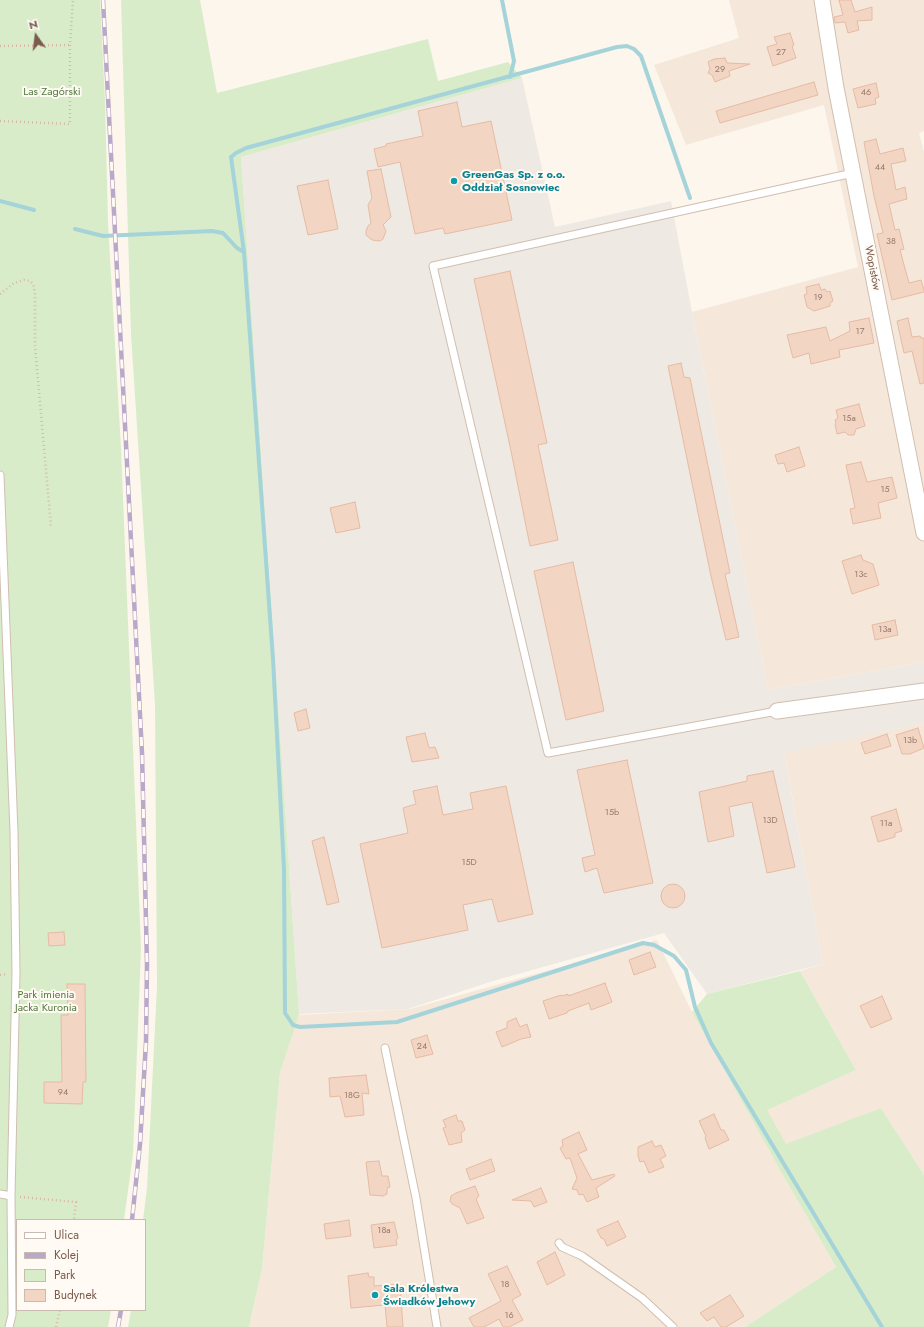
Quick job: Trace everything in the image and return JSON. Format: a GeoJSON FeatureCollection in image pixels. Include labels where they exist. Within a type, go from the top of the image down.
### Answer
{"type":"FeatureCollection","features":[{"type":"Feature","properties":{"kind":"street","name":"Wopistów"},"geometry":{"type":"LineString","coordinates":[[822,1],[836,88],[924,533]]}},
{"type":"Feature","properties":{"kind":"street"},"geometry":{"type":"LineString","coordinates":[[777,711],[924,691]]}},
{"type":"Feature","properties":{"kind":"lane"},"geometry":{"type":"LineString","coordinates":[[777,711],[548,753],[433,266],[853,173]]}},
{"type":"Feature","properties":{"kind":"lane"},"geometry":{"type":"LineString","coordinates":[[0,475],[14,832],[16,951],[11,1196],[12,1315],[9,1327]]}},
{"type":"Feature","properties":{"kind":"lane"},"geometry":{"type":"LineString","coordinates":[[385,1048],[416,1198],[437,1327]]}},
{"type":"Feature","properties":{"kind":"lane"},"geometry":{"type":"LineString","coordinates":[[0,1194],[11,1196]]}},
{"type":"Feature","properties":{"kind":"lane"},"geometry":{"type":"LineString","coordinates":[[559,1243],[562,1247],[582,1256],[642,1298],[673,1327]]}},
{"type":"Feature","properties":{"kind":"path"},"geometry":{"type":"LineString","coordinates":[[0,121],[70,124],[70,45],[73,0]]}},
{"type":"Feature","properties":{"kind":"path"},"geometry":{"type":"LineString","coordinates":[[0,46],[70,45]]}},
{"type":"Feature","properties":{"kind":"path"},"geometry":{"type":"LineString","coordinates":[[0,294],[14,283],[24,280],[30,280],[33,284],[35,292],[36,346],[51,527]]}},
{"type":"Feature","properties":{"kind":"path"},"geometry":{"type":"LineString","coordinates":[[11,1196],[76,1202],[74,1219]]}},
{"type":"Feature","properties":{"kind":"path"},"geometry":{"type":"LineString","coordinates":[[56,1327],[60,1311]]}},
{"type":"Feature","properties":{"kind":"shaded area"},"geometry":{"type":"Polygon","coordinates":[[[729,0],[924,0],[924,131],[919,133],[924,152],[924,662],[768,690],[692,312],[858,267],[824,105],[686,145],[654,65],[739,38],[729,0]]]}},
{"type":"Feature","properties":{"kind":"shaded area"},"geometry":{"type":"Polygon","coordinates":[[[522,78],[555,227],[671,201],[768,690],[924,662],[924,723],[784,753],[823,964],[707,994],[664,933],[493,981],[408,1009],[299,1014],[241,157],[522,78]]]}},
{"type":"Feature","properties":{"kind":"shaded area"},"geometry":{"type":"Polygon","coordinates":[[[924,723],[924,1175],[881,1108],[786,1145],[766,1110],[856,1070],[800,971],[823,964],[784,752],[924,723]]]}},
{"type":"Feature","properties":{"kind":"shaded area"},"geometry":{"type":"Polygon","coordinates":[[[657,940],[692,1012],[836,1267],[745,1327],[249,1327],[262,1269],[280,1073],[298,1015],[410,1009],[657,940]]]}},
{"type":"Feature","properties":{"kind":"green space"},"geometry":{"type":"Polygon","coordinates":[[[0,0],[100,0],[105,100],[108,223],[121,448],[141,948],[133,1154],[124,1219],[16,1219],[16,1311],[111,1311],[108,1327],[0,1327],[0,0]]]}},
{"type":"Feature","properties":{"kind":"green space"},"geometry":{"type":"Polygon","coordinates":[[[121,0],[200,0],[217,93],[428,39],[438,81],[508,62],[522,78],[241,157],[299,1014],[280,1073],[262,1269],[249,1327],[128,1327],[131,1311],[146,1311],[146,1219],[143,1219],[147,1188],[157,987],[155,704],[131,334],[121,0]]]}},
{"type":"Feature","properties":{"kind":"green space"},"geometry":{"type":"Polygon","coordinates":[[[800,971],[856,1070],[767,1110],[786,1144],[881,1108],[924,1175],[924,1327],[745,1327],[836,1267],[692,1012],[707,994],[800,971]]]}},
{"type":"Feature","properties":{"kind":"building"},"geometry":{"type":"Polygon","coordinates":[[[839,0],[851,0],[855,12],[872,7],[872,20],[857,21],[859,30],[848,33],[845,22],[835,23],[834,17],[843,15],[839,0]]]}},
{"type":"Feature","properties":{"kind":"building"},"geometry":{"type":"Polygon","coordinates":[[[790,33],[796,58],[773,66],[767,47],[777,44],[774,37],[790,33]]]}},
{"type":"Feature","properties":{"kind":"building"},"geometry":{"type":"Polygon","coordinates":[[[725,58],[727,63],[750,64],[729,71],[730,76],[715,82],[712,75],[708,73],[710,69],[708,62],[714,59],[725,58]]]}},
{"type":"Feature","properties":{"kind":"building"},"geometry":{"type":"Polygon","coordinates":[[[814,82],[818,95],[720,123],[716,111],[814,82]]]}},
{"type":"Feature","properties":{"kind":"building"},"geometry":{"type":"Polygon","coordinates":[[[876,83],[879,97],[875,99],[876,104],[858,108],[853,89],[876,83]]]}},
{"type":"Feature","properties":{"kind":"building","name":"GreenGas Sp. z o.o. Oddział Sosnowiec"},"geometry":{"type":"Polygon","coordinates":[[[457,102],[462,127],[491,121],[512,220],[445,234],[443,228],[415,234],[400,162],[378,167],[374,149],[386,146],[386,144],[423,136],[418,111],[457,102]]]}},
{"type":"Feature","properties":{"kind":"building"},"geometry":{"type":"Polygon","coordinates":[[[876,139],[880,154],[903,148],[906,161],[891,164],[896,190],[905,187],[907,199],[889,204],[895,230],[899,229],[904,249],[900,250],[909,283],[921,280],[924,290],[924,292],[892,300],[877,234],[883,233],[874,196],[864,142],[876,139]]]}},
{"type":"Feature","properties":{"kind":"building"},"geometry":{"type":"Polygon","coordinates":[[[381,169],[391,217],[383,225],[386,231],[383,239],[380,241],[372,240],[366,235],[366,231],[371,223],[368,205],[372,198],[367,171],[381,169]]]}},
{"type":"Feature","properties":{"kind":"building"},"geometry":{"type":"Polygon","coordinates":[[[328,180],[338,229],[308,235],[297,186],[328,180]]]}},
{"type":"Feature","properties":{"kind":"building"},"geometry":{"type":"Polygon","coordinates":[[[510,271],[547,443],[538,445],[558,540],[530,546],[474,279],[510,271]]]}},
{"type":"Feature","properties":{"kind":"building"},"geometry":{"type":"Polygon","coordinates":[[[819,284],[821,290],[825,289],[827,292],[830,291],[833,301],[830,303],[830,306],[814,311],[807,307],[804,295],[807,294],[806,287],[819,284]]]}},
{"type":"Feature","properties":{"kind":"building"},"geometry":{"type":"Polygon","coordinates":[[[869,318],[874,343],[839,350],[840,357],[811,364],[809,353],[793,358],[787,335],[826,327],[830,341],[850,331],[849,322],[869,318]]]}},
{"type":"Feature","properties":{"kind":"building"},"geometry":{"type":"Polygon","coordinates":[[[908,318],[912,337],[920,336],[921,338],[924,338],[924,383],[920,384],[912,351],[904,353],[897,321],[908,318]]]}},
{"type":"Feature","properties":{"kind":"building"},"geometry":{"type":"Polygon","coordinates":[[[681,363],[684,377],[690,378],[730,573],[725,574],[739,637],[726,640],[711,576],[668,366],[681,363]]]}},
{"type":"Feature","properties":{"kind":"building"},"geometry":{"type":"Polygon","coordinates":[[[859,404],[865,426],[856,429],[854,435],[848,435],[845,432],[837,434],[835,420],[838,418],[836,410],[859,404]]]}},
{"type":"Feature","properties":{"kind":"building"},"geometry":{"type":"Polygon","coordinates":[[[799,447],[805,466],[787,472],[784,463],[778,464],[775,455],[799,447]]]}},
{"type":"Feature","properties":{"kind":"building"},"geometry":{"type":"Polygon","coordinates":[[[861,462],[867,482],[892,477],[897,498],[878,503],[881,518],[853,524],[850,509],[855,508],[846,465],[861,462]]]}},
{"type":"Feature","properties":{"kind":"building"},"geometry":{"type":"Polygon","coordinates":[[[355,502],[360,528],[336,533],[330,508],[355,502]]]}},
{"type":"Feature","properties":{"kind":"building"},"geometry":{"type":"Polygon","coordinates":[[[861,555],[863,560],[873,564],[879,585],[852,594],[842,561],[861,555]]]}},
{"type":"Feature","properties":{"kind":"building"},"geometry":{"type":"Polygon","coordinates":[[[573,562],[604,711],[566,720],[534,571],[573,562]]]}},
{"type":"Feature","properties":{"kind":"building"},"geometry":{"type":"Polygon","coordinates":[[[895,620],[898,635],[875,640],[872,625],[895,620]]]}},
{"type":"Feature","properties":{"kind":"building"},"geometry":{"type":"Polygon","coordinates":[[[306,709],[310,728],[298,731],[294,713],[306,709]]]}},
{"type":"Feature","properties":{"kind":"building"},"geometry":{"type":"Polygon","coordinates":[[[918,728],[924,748],[910,754],[902,754],[896,735],[918,728]]]}},
{"type":"Feature","properties":{"kind":"building"},"geometry":{"type":"Polygon","coordinates":[[[425,733],[429,748],[435,747],[439,758],[412,762],[406,737],[425,733]]]}},
{"type":"Feature","properties":{"kind":"building"},"geometry":{"type":"Polygon","coordinates":[[[887,734],[891,746],[865,754],[861,743],[887,734]]]}},
{"type":"Feature","properties":{"kind":"building"},"geometry":{"type":"Polygon","coordinates":[[[627,760],[653,883],[604,893],[597,868],[585,872],[582,858],[595,855],[577,770],[627,760]]]}},
{"type":"Feature","properties":{"kind":"building"},"geometry":{"type":"Polygon","coordinates":[[[773,771],[795,867],[767,873],[752,802],[729,807],[734,836],[708,842],[699,792],[747,781],[747,776],[773,771]]]}},
{"type":"Feature","properties":{"kind":"building"},"geometry":{"type":"Polygon","coordinates":[[[437,786],[443,815],[473,809],[470,793],[506,786],[533,914],[498,922],[492,899],[463,905],[468,930],[382,948],[360,844],[408,833],[403,808],[416,804],[413,791],[437,786]]]}},
{"type":"Feature","properties":{"kind":"building"},"geometry":{"type":"Polygon","coordinates":[[[896,809],[902,831],[895,833],[895,837],[878,842],[871,817],[896,809]]]}},
{"type":"Feature","properties":{"kind":"building"},"geometry":{"type":"Polygon","coordinates":[[[324,837],[339,902],[327,905],[312,841],[324,837]]]}},
{"type":"Feature","properties":{"kind":"building"},"geometry":{"type":"Polygon","coordinates":[[[668,884],[678,884],[685,891],[685,901],[678,908],[668,908],[661,901],[661,891],[668,884]]]}},
{"type":"Feature","properties":{"kind":"building"},"geometry":{"type":"Polygon","coordinates":[[[64,932],[65,945],[49,946],[48,933],[64,932]]]}},
{"type":"Feature","properties":{"kind":"building"},"geometry":{"type":"Polygon","coordinates":[[[650,952],[656,967],[634,975],[629,960],[650,952]]]}},
{"type":"Feature","properties":{"kind":"building"},"geometry":{"type":"Polygon","coordinates":[[[605,983],[612,1002],[591,1010],[589,1003],[549,1019],[543,1001],[561,995],[568,994],[568,996],[605,983]]]}},
{"type":"Feature","properties":{"kind":"building"},"geometry":{"type":"Polygon","coordinates":[[[67,984],[85,984],[86,1082],[83,1082],[82,1104],[44,1103],[44,1082],[62,1082],[61,1015],[68,1015],[67,984]]]}},
{"type":"Feature","properties":{"kind":"building"},"geometry":{"type":"Polygon","coordinates":[[[882,996],[892,1019],[871,1028],[860,1006],[882,996]]]}},
{"type":"Feature","properties":{"kind":"building"},"geometry":{"type":"Polygon","coordinates":[[[516,1018],[520,1027],[527,1024],[531,1037],[521,1039],[502,1047],[496,1032],[507,1028],[507,1022],[516,1018]]]}},
{"type":"Feature","properties":{"kind":"building"},"geometry":{"type":"Polygon","coordinates":[[[427,1035],[433,1054],[416,1058],[411,1040],[427,1035]]]}},
{"type":"Feature","properties":{"kind":"building"},"geometry":{"type":"Polygon","coordinates":[[[366,1075],[369,1094],[362,1093],[364,1115],[345,1117],[340,1096],[330,1097],[329,1078],[366,1075]]]}},
{"type":"Feature","properties":{"kind":"building"},"geometry":{"type":"Polygon","coordinates":[[[714,1114],[721,1130],[724,1130],[729,1140],[709,1149],[705,1138],[706,1136],[699,1121],[714,1114]]]}},
{"type":"Feature","properties":{"kind":"building"},"geometry":{"type":"Polygon","coordinates":[[[456,1115],[458,1121],[462,1121],[465,1130],[461,1133],[462,1142],[449,1145],[443,1128],[446,1127],[443,1120],[456,1115]]]}},
{"type":"Feature","properties":{"kind":"building"},"geometry":{"type":"Polygon","coordinates":[[[579,1132],[587,1150],[578,1154],[592,1180],[614,1174],[615,1176],[596,1188],[599,1197],[587,1202],[583,1194],[579,1195],[577,1190],[572,1189],[577,1178],[570,1158],[566,1159],[560,1148],[563,1146],[562,1140],[579,1132]]]}},
{"type":"Feature","properties":{"kind":"building"},"geometry":{"type":"Polygon","coordinates":[[[652,1141],[655,1147],[661,1145],[666,1156],[660,1159],[664,1167],[649,1173],[644,1161],[640,1162],[638,1147],[652,1141]]]}},
{"type":"Feature","properties":{"kind":"building"},"geometry":{"type":"Polygon","coordinates":[[[491,1159],[495,1171],[470,1180],[466,1169],[491,1159]]]}},
{"type":"Feature","properties":{"kind":"building"},"geometry":{"type":"Polygon","coordinates":[[[379,1161],[382,1176],[388,1176],[390,1187],[387,1188],[387,1194],[383,1196],[370,1195],[366,1162],[379,1161]]]}},
{"type":"Feature","properties":{"kind":"building"},"geometry":{"type":"Polygon","coordinates":[[[475,1186],[479,1196],[476,1199],[484,1218],[467,1224],[460,1208],[452,1204],[450,1201],[451,1196],[475,1186]]]}},
{"type":"Feature","properties":{"kind":"building"},"geometry":{"type":"Polygon","coordinates":[[[541,1188],[547,1202],[534,1207],[531,1201],[512,1200],[541,1188]]]}},
{"type":"Feature","properties":{"kind":"building"},"geometry":{"type":"Polygon","coordinates":[[[349,1220],[351,1236],[326,1239],[324,1224],[349,1220]]]}},
{"type":"Feature","properties":{"kind":"building"},"geometry":{"type":"Polygon","coordinates":[[[618,1221],[626,1237],[607,1246],[597,1230],[618,1221]]]}},
{"type":"Feature","properties":{"kind":"building"},"geometry":{"type":"Polygon","coordinates":[[[394,1222],[398,1238],[396,1240],[397,1245],[374,1248],[371,1225],[394,1222]]]}},
{"type":"Feature","properties":{"kind":"building"},"geometry":{"type":"Polygon","coordinates":[[[555,1252],[565,1275],[547,1285],[537,1262],[555,1252]]]}},
{"type":"Feature","properties":{"kind":"building"},"geometry":{"type":"Polygon","coordinates":[[[507,1266],[521,1295],[512,1300],[523,1320],[509,1327],[503,1327],[499,1319],[484,1327],[474,1327],[469,1318],[501,1301],[488,1274],[507,1266]]]}},
{"type":"Feature","properties":{"kind":"building","name":"Sala Królestwa Świadków Jehowy"},"geometry":{"type":"Polygon","coordinates":[[[368,1273],[369,1277],[374,1277],[374,1286],[400,1284],[403,1327],[387,1327],[385,1305],[351,1308],[348,1276],[368,1273]]]}},
{"type":"Feature","properties":{"kind":"building"},"geometry":{"type":"Polygon","coordinates":[[[730,1295],[744,1316],[726,1327],[721,1327],[714,1317],[707,1321],[700,1313],[730,1295]]]}},
{"type":"Feature","properties":{"kind":"waterway"},"geometry":{"type":"LineString","coordinates":[[502,0],[514,61],[510,77]]}},
{"type":"Feature","properties":{"kind":"waterway"},"geometry":{"type":"LineString","coordinates":[[690,198],[641,56],[634,49],[627,46],[617,47],[246,148],[231,157],[244,252],[273,659],[284,869],[285,1013],[293,1025],[300,1027],[397,1022],[643,943],[654,945],[674,956],[686,970],[695,1007],[711,1043],[882,1327]]}},
{"type":"Feature","properties":{"kind":"waterway"},"geometry":{"type":"LineString","coordinates":[[0,201],[34,210]]}},
{"type":"Feature","properties":{"kind":"waterway"},"geometry":{"type":"LineString","coordinates":[[75,229],[103,236],[212,231],[223,233],[237,248],[244,252]]}},
{"type":"Feature","properties":{"kind":"railway"},"geometry":{"type":"LineString","coordinates":[[103,0],[142,753],[147,964],[146,1042],[140,1144],[132,1219]]}},
{"type":"Feature","properties":{"kind":"railway"},"geometry":{"type":"LineString","coordinates":[[118,1327],[121,1311]]}},
{"type":"Feature","properties":{"kind":"place","name":"GreenGas Sp. z o.o. Oddział Sosnowiec"},"geometry":{"type":"Point","coordinates":[454,181]}},
{"type":"Feature","properties":{"kind":"place","name":"Sala Królestwa Świadków Jehowy"},"geometry":{"type":"Point","coordinates":[375,1295]}},
{"type":"Feature","properties":{"kind":"park label","name":"Las Zagórski"},"geometry":{"type":"Point","coordinates":[52,92]}},
{"type":"Feature","properties":{"kind":"park label","name":"Park imienia Jacka Kuronia"},"geometry":{"type":"Point","coordinates":[46,1001]}}]}
